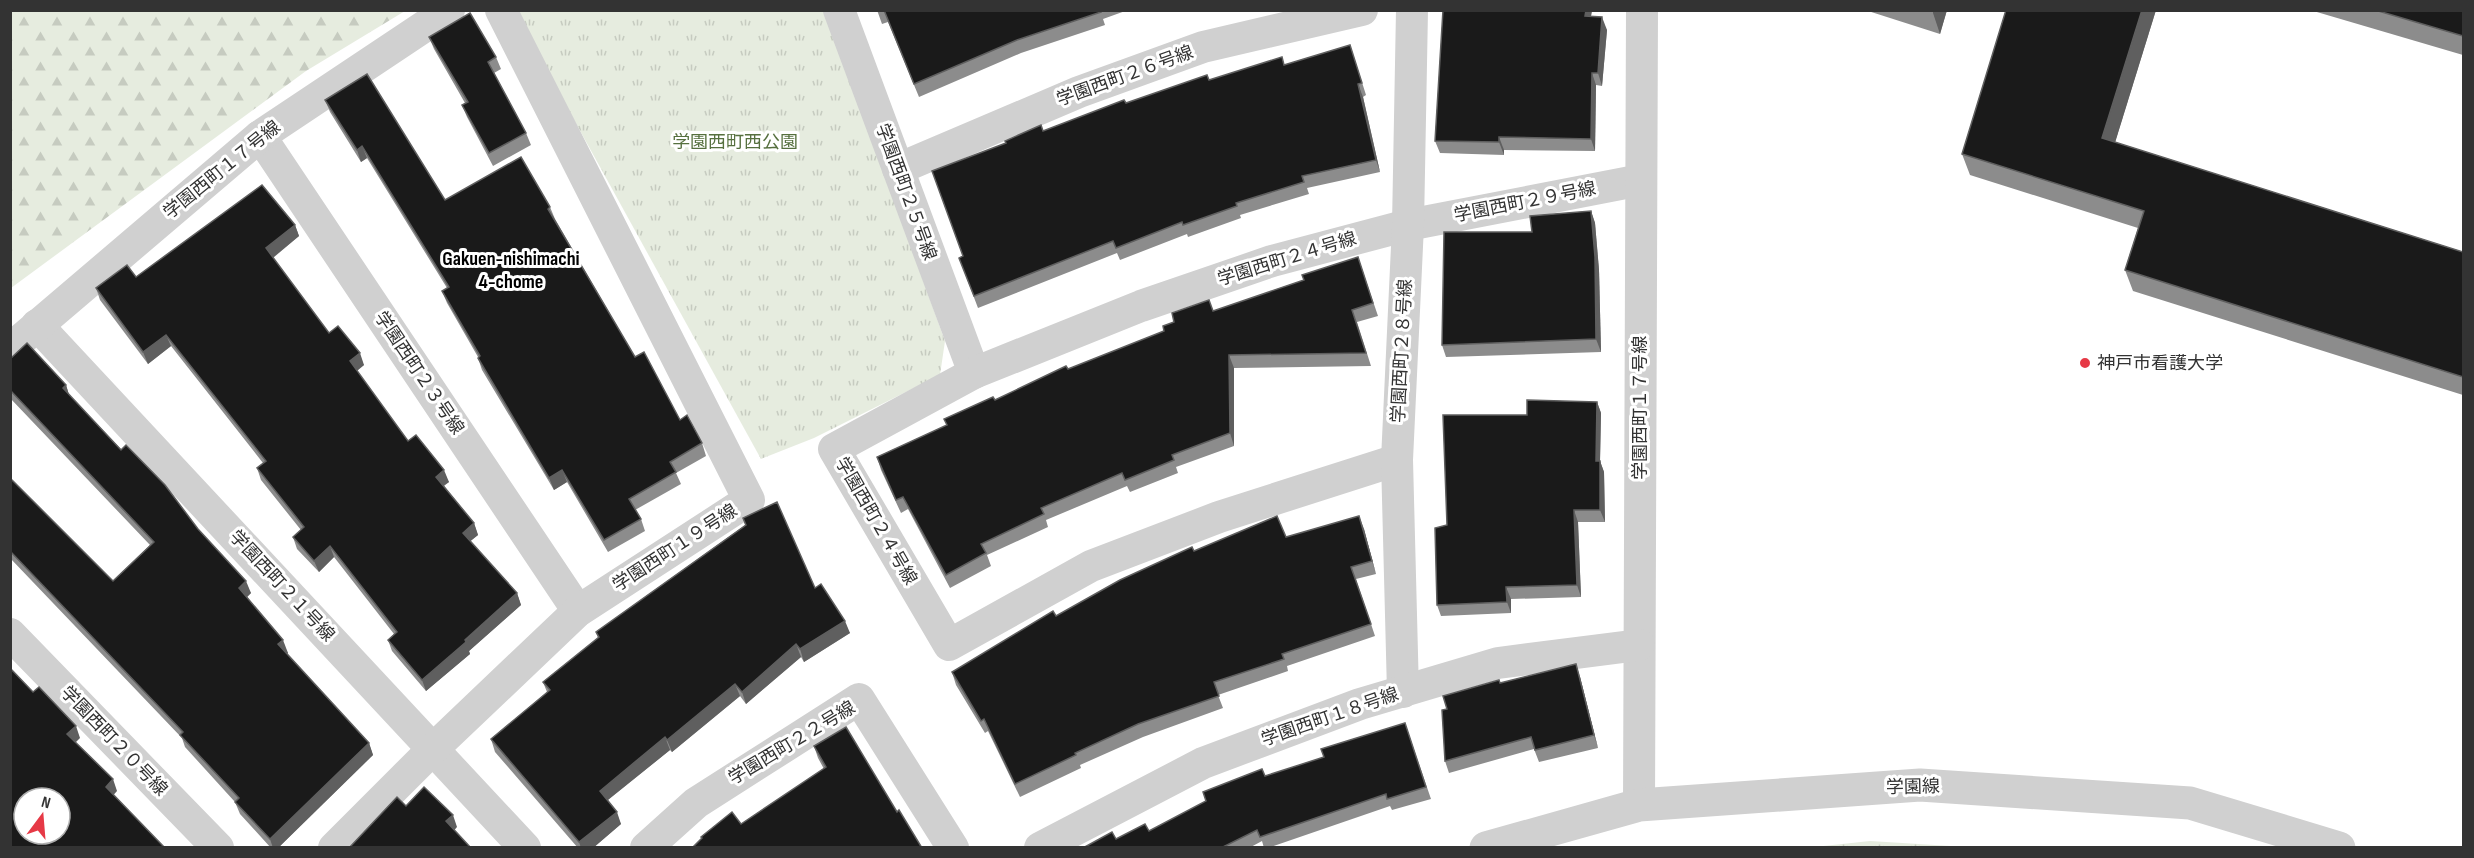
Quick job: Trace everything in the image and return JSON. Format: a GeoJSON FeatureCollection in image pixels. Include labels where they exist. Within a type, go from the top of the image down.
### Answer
{"type":"FeatureCollection","features":[{"type":"Feature","properties":{"kind":"street","name":"学園西町１７号線"},"geometry":{"type":"LineString","coordinates":[[10,349],[260,136],[448,10]]}},
{"type":"Feature","properties":{"kind":"street","name":"学園西町１９号線"},"geometry":{"type":"LineString","coordinates":[[334,848],[434,748],[578,611],[749,500],[501,10]]}},
{"type":"Feature","properties":{"kind":"street","name":"学園西町２５号線"},"geometry":{"type":"LineString","coordinates":[[840,10],[974,373]]}},
{"type":"Feature","properties":{"kind":"street","name":"学園西町２６号線"},"geometry":{"type":"LineString","coordinates":[[898,169],[1079,92],[1203,47],[1362,10]]}},
{"type":"Feature","properties":{"kind":"street","name":"学園西町２８号線"},"geometry":{"type":"LineString","coordinates":[[1403,692],[1397,460],[1408,225],[1412,10]]}},
{"type":"Feature","properties":{"kind":"street","name":"学園西町１７号線"},"geometry":{"type":"LineString","coordinates":[[1639,805],[1642,10]]}},
{"type":"Feature","properties":{"kind":"street","name":"学園西町２３号線"},"geometry":{"type":"LineString","coordinates":[[260,136],[578,611]]}},
{"type":"Feature","properties":{"kind":"street","name":"学園西町２９号線"},"geometry":{"type":"LineString","coordinates":[[1408,225],[1641,180]]}},
{"type":"Feature","properties":{"kind":"street","name":"学園西町２４号線"},"geometry":{"type":"LineString","coordinates":[[1397,460],[1219,516],[1091,566],[949,645],[834,449],[974,373],[1141,306],[1272,261],[1408,225]]}},
{"type":"Feature","properties":{"kind":"street","name":"学園西町２１号線"},"geometry":{"type":"LineString","coordinates":[[37,325],[525,848]]}},
{"type":"Feature","properties":{"kind":"street","name":"学園西町２０号線"},"geometry":{"type":"LineString","coordinates":[[10,634],[218,848]]}},
{"type":"Feature","properties":{"kind":"street","name":"学園西町１８号線"},"geometry":{"type":"LineString","coordinates":[[1040,848],[1203,763],[1360,704],[1498,663],[1639,645]]}},
{"type":"Feature","properties":{"kind":"street","name":"学園西町２２号線"},"geometry":{"type":"LineString","coordinates":[[646,848],[696,803],[859,699],[953,848]]}},
{"type":"Feature","properties":{"kind":"street","name":"学園線"},"geometry":{"type":"LineString","coordinates":[[1486,848],[1639,805],[1920,785],[2190,803],[2339,848]]}},
{"type":"Feature","properties":{"kind":"green space"},"geometry":{"type":"Polygon","coordinates":[[[11,10],[405,11],[306,71],[11,288],[11,10]]]}},
{"type":"Feature","properties":{"kind":"green space","name":"学園西町西公園"},"geometry":{"type":"Polygon","coordinates":[[[514,11],[826,11],[945,341],[940,375],[814,438],[761,459],[514,11]]]}},
{"type":"Feature","properties":{"kind":"green space"},"geometry":{"type":"Polygon","coordinates":[[[1870,841],[1967,847],[1814,847],[1870,841]]]}},
{"type":"Feature","properties":{"kind":"building"},"geometry":{"type":"Polygon","coordinates":[[[884,10],[1100,10],[1101,12],[1017,40],[914,84],[884,10]]]}},
{"type":"Feature","properties":{"kind":"building"},"geometry":{"type":"Polygon","coordinates":[[[1443,10],[1586,10],[1585,16],[1602,17],[1598,73],[1592,73],[1591,139],[1499,137],[1499,142],[1435,141],[1443,10]]]}},
{"type":"Feature","properties":{"kind":"building"},"geometry":{"type":"Polygon","coordinates":[[[2006,10],[2142,10],[2102,138],[2463,252],[2463,377],[2125,270],[2144,211],[1962,154],[2006,10]]]}},
{"type":"Feature","properties":{"kind":"building"},"geometry":{"type":"Polygon","coordinates":[[[2375,10],[2463,10],[2463,36],[2375,10]]]}},
{"type":"Feature","properties":{"kind":"building"},"geometry":{"type":"Polygon","coordinates":[[[470,13],[496,57],[488,62],[526,133],[489,153],[462,105],[468,102],[429,37],[470,13]]]}},
{"type":"Feature","properties":{"kind":"building"},"geometry":{"type":"Polygon","coordinates":[[[1350,45],[1362,83],[1358,84],[1376,160],[1302,176],[1304,182],[1236,203],[1237,206],[1183,225],[1182,222],[1116,248],[1113,241],[974,296],[959,258],[963,256],[932,171],[1006,143],[1005,141],[1041,125],[1043,131],[1124,100],[1126,103],[1207,75],[1209,80],[1282,57],[1284,65],[1350,45]]]}},
{"type":"Feature","properties":{"kind":"building"},"geometry":{"type":"Polygon","coordinates":[[[367,74],[445,200],[521,157],[550,207],[548,209],[635,357],[644,352],[680,420],[687,415],[702,443],[670,462],[676,472],[629,499],[641,519],[604,540],[562,470],[549,478],[478,358],[480,356],[442,291],[449,287],[362,146],[357,150],[325,100],[367,74]]]}},
{"type":"Feature","properties":{"kind":"building"},"geometry":{"type":"Polygon","coordinates":[[[262,185],[295,225],[266,248],[329,333],[338,326],[360,353],[350,361],[408,441],[416,435],[444,470],[436,477],[474,523],[463,533],[517,593],[422,680],[388,640],[397,632],[330,546],[314,561],[293,537],[304,527],[257,468],[266,461],[166,335],[143,352],[96,288],[127,265],[136,277],[262,185]]]}},
{"type":"Feature","properties":{"kind":"building"},"geometry":{"type":"Polygon","coordinates":[[[1591,211],[1595,257],[1596,339],[1442,345],[1444,232],[1532,232],[1530,216],[1591,211]]]}},
{"type":"Feature","properties":{"kind":"building"},"geometry":{"type":"Polygon","coordinates":[[[1358,257],[1373,303],[1352,310],[1366,353],[1229,355],[1230,433],[1172,455],[1174,460],[1125,480],[1122,473],[1041,508],[1044,514],[981,544],[986,553],[946,575],[903,497],[896,500],[877,457],[947,425],[944,419],[993,397],[995,400],[1066,366],[1068,369],[1164,331],[1163,326],[1174,322],[1172,313],[1209,300],[1213,311],[1304,280],[1302,275],[1358,257]]]}},
{"type":"Feature","properties":{"kind":"building"},"geometry":{"type":"Polygon","coordinates":[[[27,343],[66,385],[63,388],[121,450],[126,445],[165,485],[198,529],[246,581],[239,588],[283,640],[278,644],[369,743],[270,839],[235,802],[239,798],[180,735],[183,732],[10,551],[10,478],[113,581],[154,542],[10,390],[10,359],[27,343]]]}},
{"type":"Feature","properties":{"kind":"building"},"geometry":{"type":"Polygon","coordinates":[[[1527,400],[1597,402],[1596,461],[1600,461],[1600,510],[1574,510],[1577,585],[1506,587],[1507,602],[1437,605],[1435,528],[1447,525],[1443,415],[1527,415],[1527,400]]]}},
{"type":"Feature","properties":{"kind":"building"},"geometry":{"type":"Polygon","coordinates":[[[777,502],[815,588],[821,584],[845,621],[800,649],[796,644],[742,692],[735,684],[667,740],[665,737],[600,791],[617,812],[579,842],[491,739],[550,690],[543,682],[599,637],[596,632],[746,525],[743,518],[777,502]]]}},
{"type":"Feature","properties":{"kind":"building"},"geometry":{"type":"Polygon","coordinates":[[[1277,516],[1286,537],[1359,516],[1372,561],[1351,567],[1371,624],[1282,654],[1284,659],[1214,682],[1219,696],[1138,724],[1015,784],[984,719],[981,721],[952,672],[1053,611],[1056,616],[1120,580],[1192,547],[1194,551],[1277,516]]]}},
{"type":"Feature","properties":{"kind":"building"},"geometry":{"type":"Polygon","coordinates":[[[1576,664],[1594,735],[1535,750],[1531,737],[1445,761],[1442,710],[1447,709],[1443,696],[1499,680],[1500,683],[1576,664]]]}},
{"type":"Feature","properties":{"kind":"building"},"geometry":{"type":"Polygon","coordinates":[[[10,668],[33,692],[39,687],[76,726],[67,734],[113,779],[106,787],[165,848],[10,848],[10,668]]]}},
{"type":"Feature","properties":{"kind":"building"},"geometry":{"type":"Polygon","coordinates":[[[1405,723],[1426,787],[1387,799],[1386,794],[1260,837],[1257,830],[1221,848],[1083,848],[1112,832],[1116,839],[1145,824],[1149,831],[1206,801],[1203,792],[1262,769],[1265,776],[1324,757],[1321,749],[1405,723]]]}},
{"type":"Feature","properties":{"kind":"building"},"geometry":{"type":"Polygon","coordinates":[[[846,727],[897,812],[899,810],[922,848],[692,848],[701,837],[732,812],[741,824],[826,767],[814,746],[846,727]]]}},
{"type":"Feature","properties":{"kind":"building"},"geometry":{"type":"Polygon","coordinates":[[[424,787],[453,815],[446,821],[471,848],[349,848],[397,797],[406,806],[424,787]]]}},
{"type":"Feature","properties":{"kind":"place","name":"神戸市看護大学"},"geometry":{"type":"Point","coordinates":[2085,363]}},
{"type":"Feature","properties":{"kind":"district","name":"Gakuen-nishimachi 4-chome"},"geometry":{"type":"Point","coordinates":[511,270]}}]}
